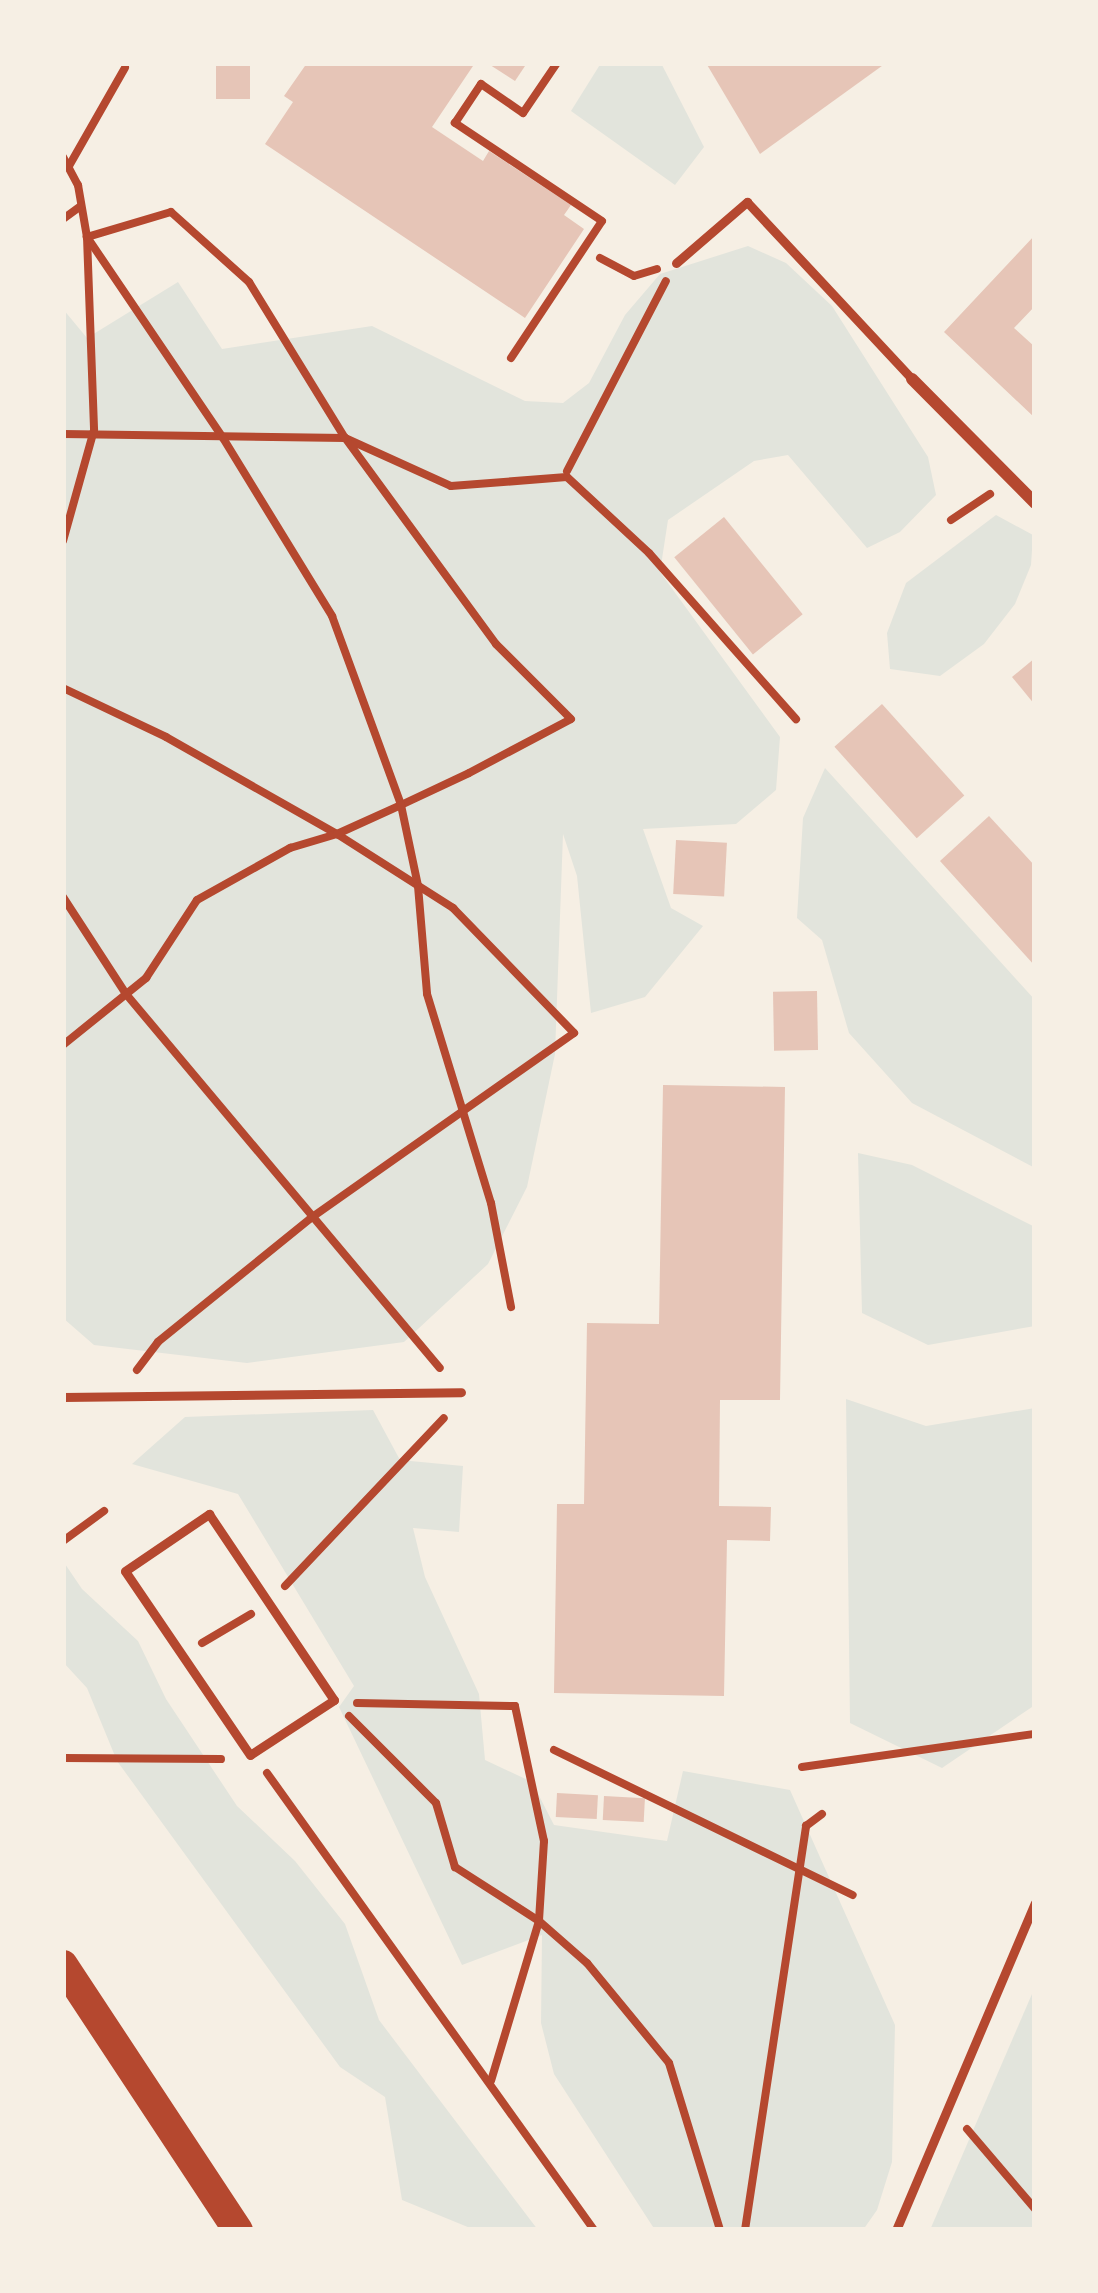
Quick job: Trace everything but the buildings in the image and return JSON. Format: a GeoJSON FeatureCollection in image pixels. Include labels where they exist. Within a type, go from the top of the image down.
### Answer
{"type":"FeatureCollection","features":[{"type":"Feature","properties":{"kind":"main road"},"geometry":{"type":"LineString","coordinates":[[63,1964],[238,2230]]}},
{"type":"Feature","properties":{"kind":"street"},"geometry":{"type":"LineString","coordinates":[[912,379],[1035,502]]}},
{"type":"Feature","properties":{"kind":"lane"},"geometry":{"type":"LineString","coordinates":[[676,263],[747,202],[912,379]]}},
{"type":"Feature","properties":{"kind":"lane"},"geometry":{"type":"LineString","coordinates":[[63,1397],[460,1392]]}},
{"type":"Feature","properties":{"kind":"lane"},"geometry":{"type":"LineString","coordinates":[[208,1514],[268,1604],[334,1700],[250,1755],[125,1571],[208,1514]]}},
{"type":"Feature","properties":{"kind":"lane"},"geometry":{"type":"LineString","coordinates":[[896,2230],[1035,1903]]}},
{"type":"Feature","properties":{"kind":"path"},"geometry":{"type":"LineString","coordinates":[[511,358],[602,221],[455,123],[481,84],[524,113],[557,63]]}},
{"type":"Feature","properties":{"kind":"path"},"geometry":{"type":"LineString","coordinates":[[63,542],[94,430],[87,238],[82,206],[66,162],[125,68]]}},
{"type":"Feature","properties":{"kind":"path"},"geometry":{"type":"LineString","coordinates":[[63,219],[82,206]]}},
{"type":"Feature","properties":{"kind":"path"},"geometry":{"type":"LineString","coordinates":[[63,1045],[146,978],[197,900],[290,848],[337,834],[571,719],[496,644],[345,438],[249,282],[171,212],[87,238]]}},
{"type":"Feature","properties":{"kind":"path"},"geometry":{"type":"LineString","coordinates":[[87,238],[223,438],[332,616],[400,805],[418,886],[427,994],[490,1203],[511,1306]]}},
{"type":"Feature","properties":{"kind":"path"},"geometry":{"type":"LineString","coordinates":[[600,258],[634,276],[676,263]]}},
{"type":"Feature","properties":{"kind":"path"},"geometry":{"type":"LineString","coordinates":[[567,471],[676,263]]}},
{"type":"Feature","properties":{"kind":"path"},"geometry":{"type":"LineString","coordinates":[[63,434],[94,430],[223,438],[345,438],[451,486],[567,477],[650,553],[796,719]]}},
{"type":"Feature","properties":{"kind":"path"},"geometry":{"type":"LineString","coordinates":[[951,520],[1011,477]]}},
{"type":"Feature","properties":{"kind":"path"},"geometry":{"type":"LineString","coordinates":[[63,688],[166,737],[337,834],[453,908],[574,1033],[464,1115],[310,1218],[158,1342],[118,1395]]}},
{"type":"Feature","properties":{"kind":"path"},"geometry":{"type":"LineString","coordinates":[[63,897],[126,994],[460,1392],[435,1431],[268,1604],[190,1650]]}},
{"type":"Feature","properties":{"kind":"path"},"geometry":{"type":"LineString","coordinates":[[63,1541],[104,1511]]}},
{"type":"Feature","properties":{"kind":"path"},"geometry":{"type":"LineString","coordinates":[[491,2082],[514,1989],[539,1921],[544,1841],[515,1706],[335,1702],[436,1803],[454,1867],[539,1921],[587,1963],[669,2063],[720,2230]]}},
{"type":"Feature","properties":{"kind":"path"},"geometry":{"type":"LineString","coordinates":[[802,1767],[1035,1734]]}},
{"type":"Feature","properties":{"kind":"path"},"geometry":{"type":"LineString","coordinates":[[554,1750],[853,1895]]}},
{"type":"Feature","properties":{"kind":"path"},"geometry":{"type":"LineString","coordinates":[[63,1758],[237,1760]]}},
{"type":"Feature","properties":{"kind":"path"},"geometry":{"type":"LineString","coordinates":[[259,1762],[594,2230]]}},
{"type":"Feature","properties":{"kind":"path"},"geometry":{"type":"LineString","coordinates":[[745,2230],[806,1826],[822,1814]]}},
{"type":"Feature","properties":{"kind":"path"},"geometry":{"type":"LineString","coordinates":[[948,2104],[1035,2209]]}},
{"type":"Feature","properties":{"kind":"shaded area"},"geometry":{"type":"Polygon","coordinates":[[[601,63],[661,63],[704,147],[675,185],[571,111],[601,63]]]}},
{"type":"Feature","properties":{"kind":"shaded area"},"geometry":{"type":"Polygon","coordinates":[[[748,246],[786,263],[832,306],[928,457],[936,495],[900,532],[867,548],[788,455],[754,461],[668,520],[660,572],[780,737],[776,790],[736,824],[643,829],[671,908],[703,926],[645,997],[591,1013],[577,876],[563,834],[555,1054],[527,1187],[488,1264],[404,1342],[247,1363],[94,1345],[63,1318],[63,309],[87,338],[178,282],[222,349],[372,326],[525,401],[563,403],[589,383],[625,315],[660,274],[748,246]]]}},
{"type":"Feature","properties":{"kind":"shaded area"},"geometry":{"type":"Polygon","coordinates":[[[996,515],[1033,535],[1031,565],[1015,604],[984,644],[940,676],[890,669],[887,633],[906,583],[996,515]]]}},
{"type":"Feature","properties":{"kind":"shaded area"},"geometry":{"type":"Polygon","coordinates":[[[825,768],[1035,1000],[1035,1168],[912,1103],[849,1033],[822,940],[797,918],[803,818],[825,768]]]}},
{"type":"Feature","properties":{"kind":"shaded area"},"geometry":{"type":"Polygon","coordinates":[[[858,1153],[912,1165],[1035,1227],[1035,1326],[928,1345],[862,1313],[858,1153]]]}},
{"type":"Feature","properties":{"kind":"shaded area"},"geometry":{"type":"Polygon","coordinates":[[[846,1399],[926,1426],[1035,1408],[1035,1705],[942,1768],[850,1723],[846,1399]]]}},
{"type":"Feature","properties":{"kind":"shaded area"},"geometry":{"type":"Polygon","coordinates":[[[373,1410],[400,1460],[463,1466],[459,1532],[413,1528],[425,1577],[479,1694],[485,1760],[532,1782],[554,1825],[667,1841],[683,1771],[790,1790],[895,2025],[892,2162],[877,2210],[863,2230],[655,2230],[554,2074],[541,2023],[542,1935],[462,1965],[339,1707],[354,1686],[238,1494],[132,1464],[185,1417],[373,1410]]]}},
{"type":"Feature","properties":{"kind":"shaded area"},"geometry":{"type":"Polygon","coordinates":[[[63,1561],[82,1589],[138,1641],[166,1699],[237,1806],[295,1861],[345,1924],[379,2020],[538,2230],[475,2230],[402,2200],[385,2097],[340,2067],[117,1761],[87,1688],[63,1662],[63,1561]]]}},
{"type":"Feature","properties":{"kind":"shaded area"},"geometry":{"type":"Polygon","coordinates":[[[1035,1987],[1035,2230],[930,2230],[1035,1987]]]}}]}
